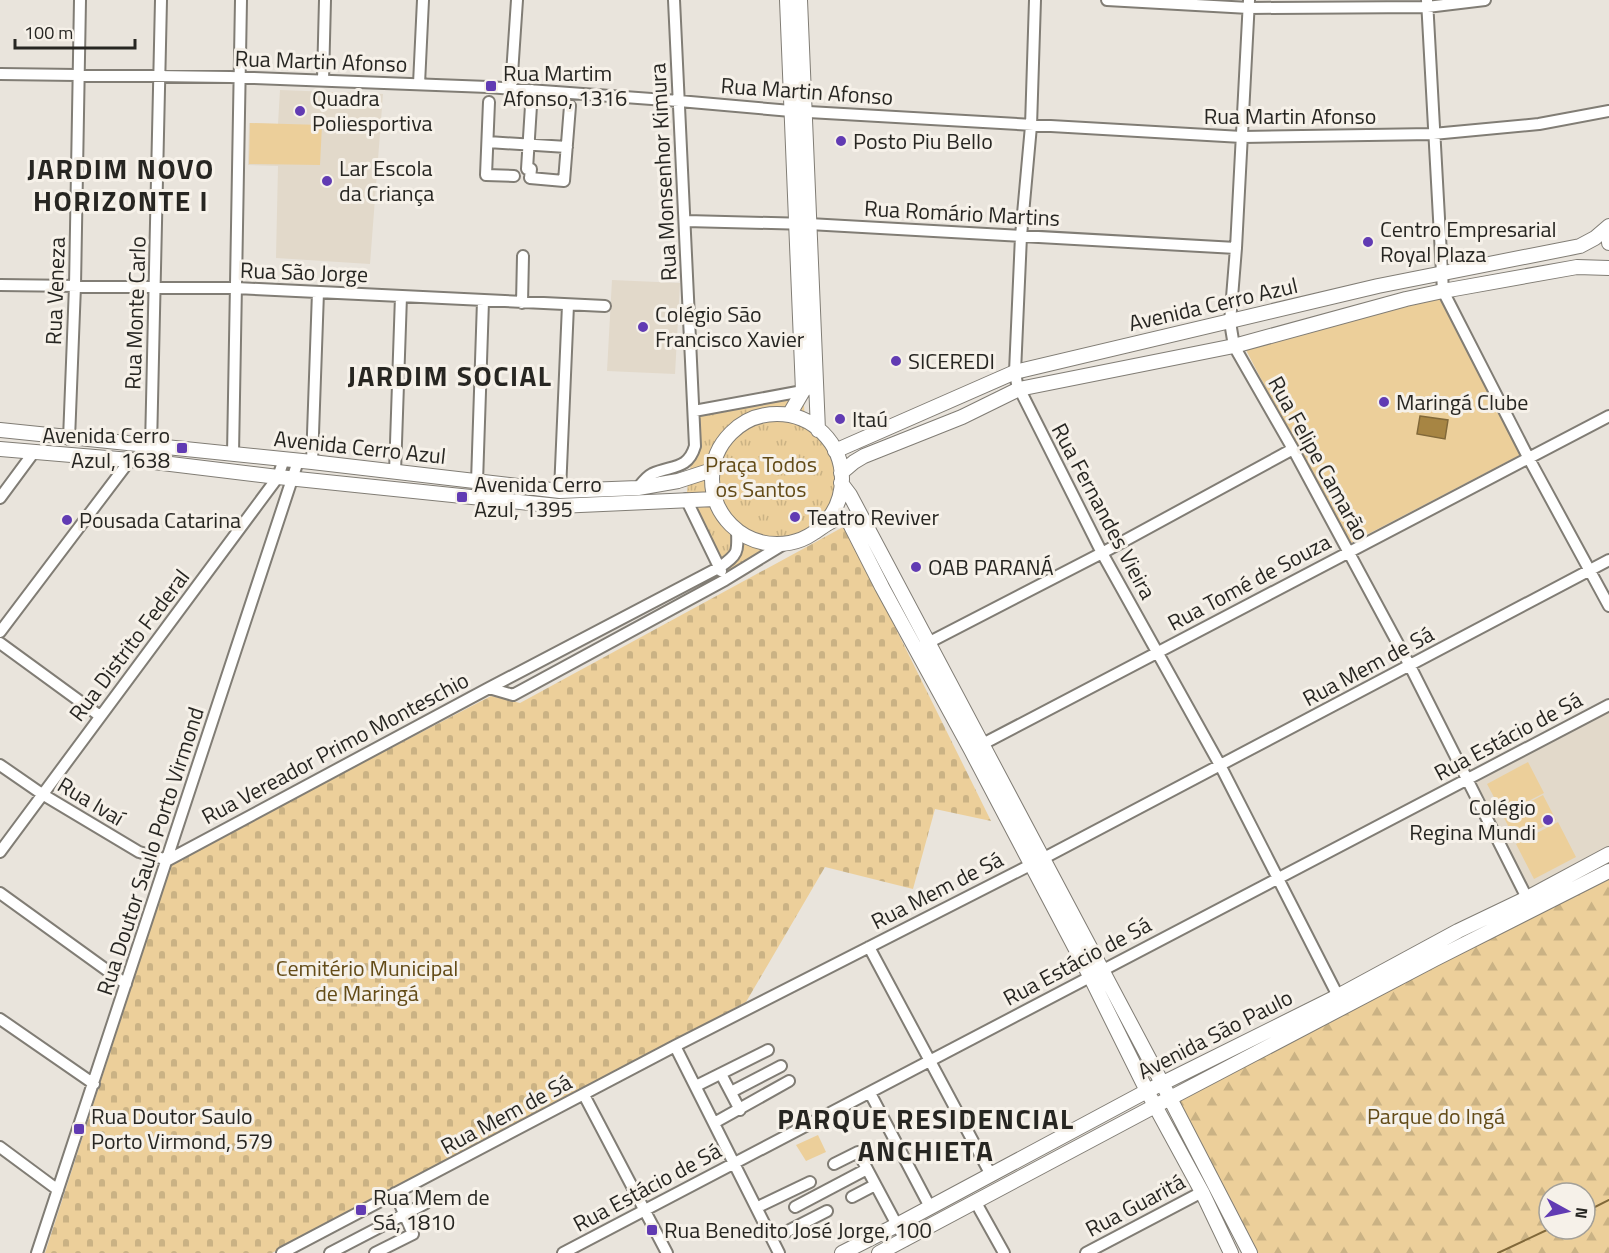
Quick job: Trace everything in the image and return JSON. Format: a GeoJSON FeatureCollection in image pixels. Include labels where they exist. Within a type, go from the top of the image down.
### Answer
{"type":"FeatureCollection","features":[{"type":"Feature","properties":{"kind":"main road"},"geometry":{"type":"LineString","coordinates":[[787,0],[791,111],[803,224],[810,390],[818,430]]}},
{"type":"Feature","properties":{"kind":"main road"},"geometry":{"type":"LineString","coordinates":[[801,0],[806,111],[803,224]]}},
{"type":"Feature","properties":{"kind":"main road","name":"Avenida Cerro Azul"},"geometry":{"type":"LineString","coordinates":[[835,451],[1015,372],[1441,272],[1580,246],[1595,238],[1609,226]]}},
{"type":"Feature","properties":{"kind":"main road"},"geometry":{"type":"LineString","coordinates":[[1609,237],[1609,243]]}},
{"type":"Feature","properties":{"kind":"main road","name":"Avenida Cerro Azul"},"geometry":{"type":"LineString","coordinates":[[841,478],[854,462],[864,456],[962,417],[1018,389],[1234,346],[1443,291],[1577,267],[1609,268]]}},
{"type":"Feature","properties":{"kind":"main road"},"geometry":{"type":"LineString","coordinates":[[789,415],[810,390]]}},
{"type":"Feature","properties":{"kind":"main road"},"geometry":{"type":"LineString","coordinates":[[922,647],[841,478],[835,451],[818,430],[789,415],[771,414],[754,418],[739,426],[717,453],[712,470],[715,499],[724,518],[737,531],[752,540],[768,544],[784,544],[800,540],[839,518],[845,518],[849,522],[977,747],[1096,972],[1162,1083],[1250,1253]]}},
{"type":"Feature","properties":{"kind":"main road","name":"Avenida Cerro Azul"},"geometry":{"type":"LineString","coordinates":[[0,430],[395,472],[642,503],[715,499]]}},
{"type":"Feature","properties":{"kind":"main road","name":"Avenida Cerro Azul"},"geometry":{"type":"LineString","coordinates":[[0,449],[154,462],[558,506],[638,488],[678,482],[712,470]]}},
{"type":"Feature","properties":{"kind":"main road"},"geometry":{"type":"LineString","coordinates":[[154,462],[164,459],[183,460],[189,455],[187,450]]}},
{"type":"Feature","properties":{"kind":"main road"},"geometry":{"type":"LineString","coordinates":[[815,532],[828,518],[837,502],[841,478]]}},
{"type":"Feature","properties":{"kind":"main road","name":"Avenida São Paulo"},"geometry":{"type":"LineString","coordinates":[[842,1253],[897,1226],[1162,1083],[1338,996],[1458,931],[1527,898],[1609,854]]}},
{"type":"Feature","properties":{"kind":"main road","name":"Avenida São Paulo"},"geometry":{"type":"LineString","coordinates":[[879,1253],[1435,959],[1609,871]]}},
{"type":"Feature","properties":{"kind":"main road"},"geometry":{"type":"LineString","coordinates":[[1435,959],[1435,948],[1452,939],[1458,931]]}},
{"type":"Feature","properties":{"kind":"main road"},"geometry":{"type":"LineString","coordinates":[[1403,976],[1419,963],[1424,949]]}},
{"type":"Feature","properties":{"kind":"main road"},"geometry":{"type":"LineString","coordinates":[[1096,972],[1147,1091],[1202,1192],[1231,1253]]}},
{"type":"Feature","properties":{"kind":"street","name":"Rua Veneza"},"geometry":{"type":"LineString","coordinates":[[69,439],[75,286],[80,0]]}},
{"type":"Feature","properties":{"kind":"street","name":"Rua Monte Carlo"},"geometry":{"type":"LineString","coordinates":[[151,447],[161,0]]}},
{"type":"Feature","properties":{"kind":"street"},"geometry":{"type":"LineString","coordinates":[[233,454],[241,0]]}},
{"type":"Feature","properties":{"kind":"street"},"geometry":{"type":"LineString","coordinates":[[323,80],[325,0]]}},
{"type":"Feature","properties":{"kind":"street"},"geometry":{"type":"LineString","coordinates":[[419,84],[423,0]]}},
{"type":"Feature","properties":{"kind":"street"},"geometry":{"type":"LineString","coordinates":[[512,89],[517,0]]}},
{"type":"Feature","properties":{"kind":"street","name":"Rua Monsenhor Kimura"},"geometry":{"type":"LineString","coordinates":[[638,488],[652,475],[688,461],[694,446],[686,221],[674,0]]}},
{"type":"Feature","properties":{"kind":"street","name":"Rua Fernandes Vieira"},"geometry":{"type":"LineString","coordinates":[[1035,0],[1031,126],[1022,236],[1015,372],[1018,389],[1102,553],[1220,765],[1338,996]]}},
{"type":"Feature","properties":{"kind":"street"},"geometry":{"type":"LineString","coordinates":[[1107,0],[1249,4],[1427,3],[1485,0]]}},
{"type":"Feature","properties":{"kind":"street"},"geometry":{"type":"LineString","coordinates":[[1427,3],[1443,291],[1528,457],[1609,606]]}},
{"type":"Feature","properties":{"kind":"street","name":"Rua Felipe Camarão"},"geometry":{"type":"LineString","coordinates":[[1249,4],[1230,322],[1234,346],[1293,449],[1410,666],[1527,898]]}},
{"type":"Feature","properties":{"kind":"street","name":"Rua Martin Afonso"},"geometry":{"type":"LineString","coordinates":[[0,74],[160,75],[419,84],[532,90],[791,111],[1242,137],[1433,134],[1539,124],[1609,111]]}},
{"type":"Feature","properties":{"kind":"street"},"geometry":{"type":"LineString","coordinates":[[532,90],[527,169],[531,170],[530,178],[564,181],[570,106]]}},
{"type":"Feature","properties":{"kind":"street"},"geometry":{"type":"LineString","coordinates":[[489,102],[486,175],[514,176]]}},
{"type":"Feature","properties":{"kind":"street"},"geometry":{"type":"LineString","coordinates":[[488,142],[567,147]]}},
{"type":"Feature","properties":{"kind":"street","name":"Rua Romário Martins"},"geometry":{"type":"LineString","coordinates":[[686,221],[803,224],[1236,248]]}},
{"type":"Feature","properties":{"kind":"street"},"geometry":{"type":"LineString","coordinates":[[522,303],[523,256]]}},
{"type":"Feature","properties":{"kind":"street","name":"Rua São Jorge"},"geometry":{"type":"LineString","coordinates":[[0,285],[236,288],[605,306]]}},
{"type":"Feature","properties":{"kind":"street","name":"Rua Doutor Saulo Porto Virmond"},"geometry":{"type":"LineString","coordinates":[[37,1253],[168,860],[286,477],[298,461],[318,292]]}},
{"type":"Feature","properties":{"kind":"street"},"geometry":{"type":"LineString","coordinates":[[395,472],[401,296]]}},
{"type":"Feature","properties":{"kind":"street"},"geometry":{"type":"LineString","coordinates":[[477,482],[483,301]]}},
{"type":"Feature","properties":{"kind":"street"},"geometry":{"type":"LineString","coordinates":[[560,491],[568,305]]}},
{"type":"Feature","properties":{"kind":"street"},"geometry":{"type":"LineString","coordinates":[[694,411],[810,390]]}},
{"type":"Feature","properties":{"kind":"street","name":"Rua Tomé de Souza"},"geometry":{"type":"LineString","coordinates":[[977,747],[1609,416]]}},
{"type":"Feature","properties":{"kind":"street"},"geometry":{"type":"LineString","coordinates":[[922,647],[1102,553],[1293,449]]}},
{"type":"Feature","properties":{"kind":"street"},"geometry":{"type":"LineString","coordinates":[[0,498],[34,452]]}},
{"type":"Feature","properties":{"kind":"street"},"geometry":{"type":"LineString","coordinates":[[0,632],[130,460]]}},
{"type":"Feature","properties":{"kind":"street","name":"Rua Distrito Federal"},"geometry":{"type":"LineString","coordinates":[[0,852],[100,716],[286,477]]}},
{"type":"Feature","properties":{"kind":"street"},"geometry":{"type":"LineString","coordinates":[[686,499],[725,580]]}},
{"type":"Feature","properties":{"kind":"street","name":"Rua Vereador Primo Monteschio"},"geometry":{"type":"LineString","coordinates":[[168,860],[720,567],[735,556],[738,549],[737,531]]}},
{"type":"Feature","properties":{"kind":"street","name":"Rua Vereador Primo Monteschio"},"geometry":{"type":"LineString","coordinates":[[489,688],[513,695],[725,580],[784,544]]}},
{"type":"Feature","properties":{"kind":"street","name":"Rua Mem de Sá"},"geometry":{"type":"LineString","coordinates":[[282,1253],[675,1046],[1037,862],[1609,560]]}},
{"type":"Feature","properties":{"kind":"street"},"geometry":{"type":"LineString","coordinates":[[0,643],[100,716]]}},
{"type":"Feature","properties":{"kind":"street","name":"Rua Estácio de Sá"},"geometry":{"type":"LineString","coordinates":[[563,1253],[1609,705]]}},
{"type":"Feature","properties":{"kind":"street","name":"Rua Ivaí"},"geometry":{"type":"LineString","coordinates":[[0,765],[42,794],[139,852],[168,860]]}},
{"type":"Feature","properties":{"kind":"street"},"geometry":{"type":"LineString","coordinates":[[0,893],[126,984]]}},
{"type":"Feature","properties":{"kind":"street"},"geometry":{"type":"LineString","coordinates":[[869,947],[991,1174]]}},
{"type":"Feature","properties":{"kind":"street"},"geometry":{"type":"LineString","coordinates":[[0,1019],[94,1084]]}},
{"type":"Feature","properties":{"kind":"street"},"geometry":{"type":"LineString","coordinates":[[675,1046],[779,1253]]}},
{"type":"Feature","properties":{"kind":"street"},"geometry":{"type":"LineString","coordinates":[[696,1086],[768,1050]]}},
{"type":"Feature","properties":{"kind":"street"},"geometry":{"type":"LineString","coordinates":[[731,1092],[781,1066]]}},
{"type":"Feature","properties":{"kind":"street"},"geometry":{"type":"LineString","coordinates":[[721,1074],[740,1110]]}},
{"type":"Feature","properties":{"kind":"street"},"geometry":{"type":"LineString","coordinates":[[714,1123],[789,1081]]}},
{"type":"Feature","properties":{"kind":"street"},"geometry":{"type":"LineString","coordinates":[[870,1093],[930,1207]]}},
{"type":"Feature","properties":{"kind":"street"},"geometry":{"type":"LineString","coordinates":[[584,1095],[667,1253]]}},
{"type":"Feature","properties":{"kind":"street"},"geometry":{"type":"LineString","coordinates":[[0,1147],[58,1190]]}},
{"type":"Feature","properties":{"kind":"street"},"geometry":{"type":"LineString","coordinates":[[834,1164],[858,1152],[905,1240]]}},
{"type":"Feature","properties":{"kind":"street"},"geometry":{"type":"LineString","coordinates":[[795,1207],[867,1169]]}},
{"type":"Feature","properties":{"kind":"street"},"geometry":{"type":"LineString","coordinates":[[762,1205],[810,1182]]}},
{"type":"Feature","properties":{"kind":"street"},"geometry":{"type":"LineString","coordinates":[[852,1197],[875,1185]]}},
{"type":"Feature","properties":{"kind":"street"},"geometry":{"type":"LineString","coordinates":[[787,1192],[803,1223]]}},
{"type":"Feature","properties":{"kind":"street","name":"Rua Guaritá"},"geometry":{"type":"LineString","coordinates":[[1086,1253],[1202,1192]]}},
{"type":"Feature","properties":{"kind":"street"},"geometry":{"type":"LineString","coordinates":[[375,1253],[413,1234],[395,1193]]}},
{"type":"Feature","properties":{"kind":"street"},"geometry":{"type":"LineString","coordinates":[[975,1201],[1004,1253]]}},
{"type":"Feature","properties":{"kind":"street"},"geometry":{"type":"LineString","coordinates":[[330,1253],[426,1203]]}},
{"type":"Feature","properties":{"kind":"street"},"geometry":{"type":"LineString","coordinates":[[782,1234],[827,1211]]}},
{"type":"Feature","properties":{"kind":"shaded area","name":"Lar Escola da Criança"},"geometry":{"type":"Polygon","coordinates":[[[280,90],[383,94],[370,264],[276,258],[278,166],[248,165],[249,123],[278,124],[280,90]]]}},
{"type":"Feature","properties":{"kind":"shaded area","name":"Colégio São Francisco Xavier"},"geometry":{"type":"Polygon","coordinates":[[[612,280],[680,283],[675,374],[607,371],[612,280]]]}},
{"type":"Feature","properties":{"kind":"shaded area"},"geometry":{"type":"Polygon","coordinates":[[[1420,416],[1448,420],[1445,439],[1417,434],[1420,416]]]}},
{"type":"Feature","properties":{"kind":"shaded area","name":"Colégio Regina Mundi"},"geometry":{"type":"Polygon","coordinates":[[[1609,711],[1609,854],[1528,897],[1470,786],[1609,711]]]}},
{"type":"Feature","properties":{"kind":"green space"},"geometry":{"type":"Polygon","coordinates":[[[250,123],[322,125],[320,165],[249,164],[250,123]]]}},
{"type":"Feature","properties":{"kind":"green space","name":"Maringá Clube"},"geometry":{"type":"Polygon","coordinates":[[[1442,295],[1520,455],[1347,545],[1246,350],[1442,295]]]}},
{"type":"Feature","properties":{"kind":"green space","name":"Praça Todos os Santos"},"geometry":{"type":"Polygon","coordinates":[[[803,391],[805,420],[829,441],[839,465],[841,477],[837,502],[824,524],[814,532],[784,544],[725,580],[686,499],[692,455],[694,411],[803,391]]]}},
{"type":"Feature","properties":{"kind":"green space","name":"Cemitério Municipal de Maringá"},"geometry":{"type":"Polygon","coordinates":[[[845,526],[991,821],[935,809],[913,889],[825,867],[746,1002],[272,1253],[45,1253],[172,862],[491,696],[520,703],[845,526]]]}},
{"type":"Feature","properties":{"kind":"green space"},"geometry":{"type":"Polygon","coordinates":[[[1528,762],[1544,793],[1503,814],[1487,784],[1528,762]]]}},
{"type":"Feature","properties":{"kind":"green space"},"geometry":{"type":"Polygon","coordinates":[[[1543,795],[1556,820],[1516,841],[1503,816],[1543,795]]]}},
{"type":"Feature","properties":{"kind":"green space"},"geometry":{"type":"Polygon","coordinates":[[[1558,822],[1576,857],[1534,879],[1516,844],[1558,822]]]}},
{"type":"Feature","properties":{"kind":"green space","name":"Parque do Ingá"},"geometry":{"type":"Polygon","coordinates":[[[1609,873],[1609,1253],[1251,1253],[1173,1099],[1609,873]]]}},
{"type":"Feature","properties":{"kind":"green space"},"geometry":{"type":"Polygon","coordinates":[[[818,1135],[826,1152],[806,1161],[796,1145],[818,1135]]]}},
{"type":"Feature","properties":{"kind":"waterway"},"geometry":{"type":"LineString","coordinates":[[1597,1206],[1609,1200]]}},
{"type":"Feature","properties":{"kind":"waterway"},"geometry":{"type":"LineString","coordinates":[[1498,1253],[1537,1235]]}},
{"type":"Feature","properties":{"kind":"place","name":"Rua Martim Afonso, 1316"},"geometry":{"type":"Point","coordinates":[491,86]}},
{"type":"Feature","properties":{"kind":"place","name":"Quadra Poliesportiva"},"geometry":{"type":"Point","coordinates":[300,111]}},
{"type":"Feature","properties":{"kind":"place","name":"Posto Piu Bello"},"geometry":{"type":"Point","coordinates":[841,141]}},
{"type":"Feature","properties":{"kind":"place","name":"Lar Escola da Criança"},"geometry":{"type":"Point","coordinates":[327,181]}},
{"type":"Feature","properties":{"kind":"place","name":"Centro Empresarial Royal Plaza"},"geometry":{"type":"Point","coordinates":[1368,242]}},
{"type":"Feature","properties":{"kind":"place","name":"Colégio São Francisco Xavier"},"geometry":{"type":"Point","coordinates":[643,327]}},
{"type":"Feature","properties":{"kind":"place","name":"SICEREDI"},"geometry":{"type":"Point","coordinates":[896,361]}},
{"type":"Feature","properties":{"kind":"place","name":"Maringá Clube"},"geometry":{"type":"Point","coordinates":[1384,402]}},
{"type":"Feature","properties":{"kind":"place","name":"Itaú"},"geometry":{"type":"Point","coordinates":[840,419]}},
{"type":"Feature","properties":{"kind":"place","name":"Avenida Cerro Azul, 1638"},"geometry":{"type":"Point","coordinates":[182,448]}},
{"type":"Feature","properties":{"kind":"place","name":"Avenida Cerro Azul, 1395"},"geometry":{"type":"Point","coordinates":[462,497]}},
{"type":"Feature","properties":{"kind":"place","name":"Teatro Reviver"},"geometry":{"type":"Point","coordinates":[795,517]}},
{"type":"Feature","properties":{"kind":"place","name":"Pousada Catarina"},"geometry":{"type":"Point","coordinates":[67,520]}},
{"type":"Feature","properties":{"kind":"place","name":"OAB PARANÁ"},"geometry":{"type":"Point","coordinates":[916,567]}},
{"type":"Feature","properties":{"kind":"place","name":"Colégio Regina Mundi"},"geometry":{"type":"Point","coordinates":[1548,820]}},
{"type":"Feature","properties":{"kind":"place","name":"Rua Doutor Saulo Porto Virmond, 579"},"geometry":{"type":"Point","coordinates":[79,1129]}},
{"type":"Feature","properties":{"kind":"place","name":"Rua Mem de Sá, 1810"},"geometry":{"type":"Point","coordinates":[361,1210]}},
{"type":"Feature","properties":{"kind":"place","name":"Rua Benedito José Jorge, 100"},"geometry":{"type":"Point","coordinates":[652,1230]}},
{"type":"Feature","properties":{"kind":"district","name":"JARDIM NOVO HORIZONTE I"},"geometry":{"type":"Point","coordinates":[121,184]}},
{"type":"Feature","properties":{"kind":"district","name":"JARDIM SOCIAL"},"geometry":{"type":"Point","coordinates":[450,375]}},
{"type":"Feature","properties":{"kind":"district","name":"PARQUE RESIDENCIAL ANCHIETA"},"geometry":{"type":"Point","coordinates":[926,1134]}}]}
